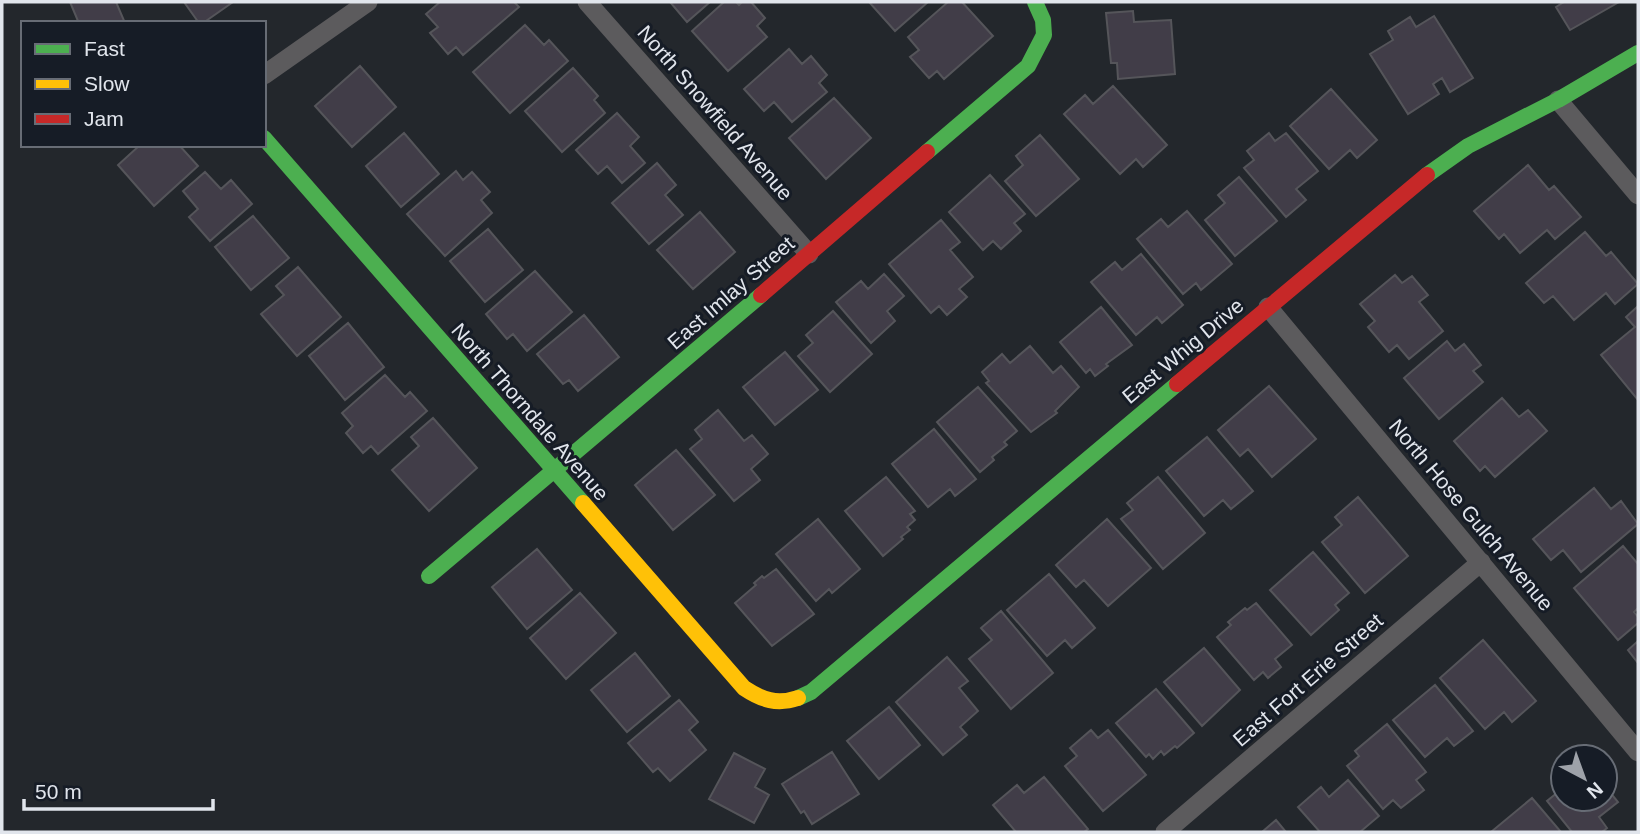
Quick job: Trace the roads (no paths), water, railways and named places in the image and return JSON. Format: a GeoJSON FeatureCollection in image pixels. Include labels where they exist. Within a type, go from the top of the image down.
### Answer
{"type":"FeatureCollection","features":[{"type":"Feature","properties":{"kind":"street"},"geometry":{"type":"LineString","coordinates":[[266,74],[368,2]]}},
{"type":"Feature","properties":{"kind":"street","name":"North Snowfield Avenue"},"geometry":{"type":"LineString","coordinates":[[587,2],[809,254]]}},
{"type":"Feature","properties":{"kind":"street","name":"East Imlay Street"},"geometry":{"type":"LineString","coordinates":[[429,576],[1028,66],[1040,48],[1046,30],[1042,12],[1035,2]]}},
{"type":"Feature","properties":{"kind":"street","name":"East Whig Drive"},"geometry":{"type":"LineString","coordinates":[[773,703],[793,701],[811,692],[1435,168],[1468,146],[1558,100],[1638,53]]}},
{"type":"Feature","properties":{"kind":"street"},"geometry":{"type":"LineString","coordinates":[[1558,100],[1638,195]]}},
{"type":"Feature","properties":{"kind":"street","name":"North Thorndale Avenue"},"geometry":{"type":"LineString","coordinates":[[266,140],[744,688],[757,698],[773,703]]}},
{"type":"Feature","properties":{"kind":"street","name":"North Hose Gulch Avenue"},"geometry":{"type":"LineString","coordinates":[[1269,307],[1638,752]]}},
{"type":"Feature","properties":{"kind":"street","name":"East Fort Erie Street"},"geometry":{"type":"LineString","coordinates":[[1165,832],[1481,562]]}}]}
